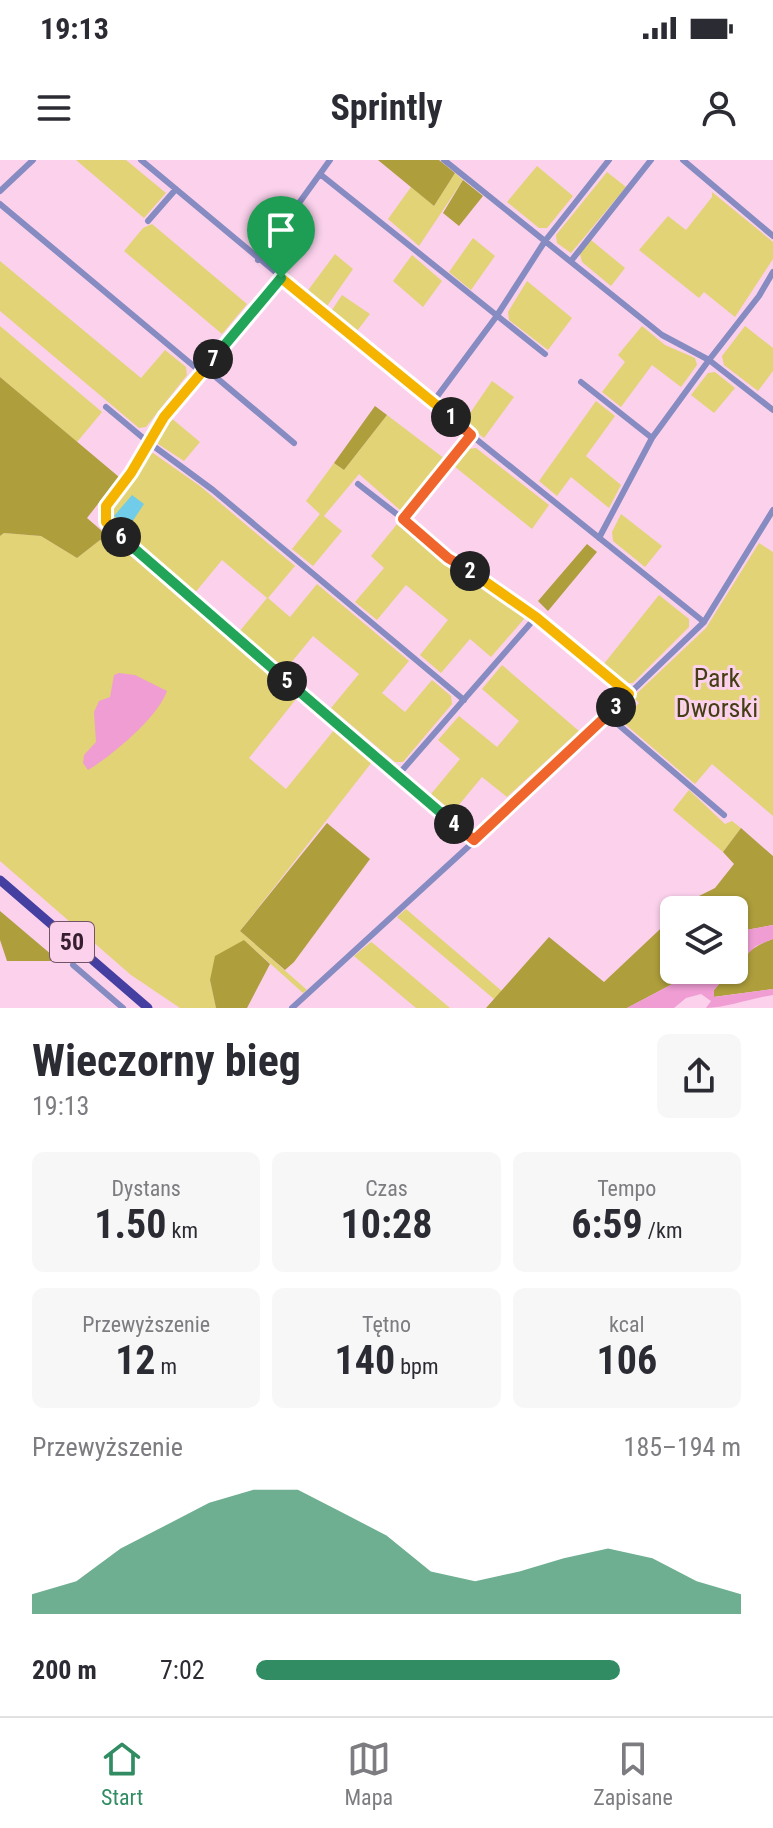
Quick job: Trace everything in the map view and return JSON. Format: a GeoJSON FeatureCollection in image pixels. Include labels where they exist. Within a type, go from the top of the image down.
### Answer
{"type":"FeatureCollection","features":[{"type":"Feature","properties":{"kind":"main road","name":"50"},"geometry":{"type":"LineString","coordinates":[[0,880],[148,1008]]}},
{"type":"Feature","properties":{"kind":"street"},"geometry":{"type":"LineString","coordinates":[[0,191],[33,160]]}},
{"type":"Feature","properties":{"kind":"street"},"geometry":{"type":"LineString","coordinates":[[141,160],[471,435],[704,622]]}},
{"type":"Feature","properties":{"kind":"street"},"geometry":{"type":"LineString","coordinates":[[258,260],[330,160]]}},
{"type":"Feature","properties":{"kind":"street"},"geometry":{"type":"LineString","coordinates":[[444,160],[662,335],[709,360],[773,410]]}},
{"type":"Feature","properties":{"kind":"street"},"geometry":{"type":"LineString","coordinates":[[433,402],[496,317],[545,241],[609,160]]}},
{"type":"Feature","properties":{"kind":"street"},"geometry":{"type":"LineString","coordinates":[[571,261],[651,160]]}},
{"type":"Feature","properties":{"kind":"street"},"geometry":{"type":"LineString","coordinates":[[683,160],[773,236]]}},
{"type":"Feature","properties":{"kind":"street"},"geometry":{"type":"LineString","coordinates":[[320,174],[545,354]]}},
{"type":"Feature","properties":{"kind":"street"},"geometry":{"type":"LineString","coordinates":[[148,221],[176,189]]}},
{"type":"Feature","properties":{"kind":"street"},"geometry":{"type":"LineString","coordinates":[[0,204],[294,443]]}},
{"type":"Feature","properties":{"kind":"street"},"geometry":{"type":"LineString","coordinates":[[599,538],[652,438],[759,296],[773,272]]}},
{"type":"Feature","properties":{"kind":"street"},"geometry":{"type":"LineString","coordinates":[[281,278],[164,417],[131,473],[106,506],[104,517],[109,526],[474,840]]}},
{"type":"Feature","properties":{"kind":"street"},"geometry":{"type":"LineString","coordinates":[[581,382],[652,438]]}},
{"type":"Feature","properties":{"kind":"street"},"geometry":{"type":"LineString","coordinates":[[106,407],[213,490],[464,700]]}},
{"type":"Feature","properties":{"kind":"street"},"geometry":{"type":"LineString","coordinates":[[403,519],[471,435]]}},
{"type":"Feature","properties":{"kind":"street"},"geometry":{"type":"LineString","coordinates":[[358,484],[448,558],[536,617],[629,694]]}},
{"type":"Feature","properties":{"kind":"street"},"geometry":{"type":"LineString","coordinates":[[292,1008],[704,622],[773,510]]}},
{"type":"Feature","properties":{"kind":"street"},"geometry":{"type":"LineString","coordinates":[[398,775],[536,617]]}},
{"type":"Feature","properties":{"kind":"street"},"geometry":{"type":"LineString","coordinates":[[607,715],[724,815]]}},
{"type":"Feature","properties":{"kind":"street"},"geometry":{"type":"LineString","coordinates":[[73,965],[123,1008]]}},
{"type":"Feature","properties":{"kind":"green space"},"geometry":{"type":"Polygon","coordinates":[[[76,160],[126,160],[166,193],[144,218],[76,160]]]}},
{"type":"Feature","properties":{"kind":"green space"},"geometry":{"type":"Polygon","coordinates":[[[537,166],[573,196],[547,228],[539,228],[507,202],[537,166]]]}},
{"type":"Feature","properties":{"kind":"green space"},"geometry":{"type":"Polygon","coordinates":[[[607,172],[626,187],[571,253],[557,243],[556,235],[607,172]]]}},
{"type":"Feature","properties":{"kind":"green space"},"geometry":{"type":"Polygon","coordinates":[[[455,173],[463,180],[419,246],[388,219],[411,187],[434,206],[455,173]]]}},
{"type":"Feature","properties":{"kind":"green space"},"geometry":{"type":"Polygon","coordinates":[[[712,192],[773,242],[773,259],[735,317],[704,292],[699,298],[639,250],[668,216],[686,230],[712,197],[712,192]]]}},
{"type":"Feature","properties":{"kind":"green space"},"geometry":{"type":"Polygon","coordinates":[[[152,224],[247,304],[222,334],[124,251],[143,228],[152,224]]]}},
{"type":"Feature","properties":{"kind":"green space"},"geometry":{"type":"Polygon","coordinates":[[[473,238],[495,256],[471,290],[449,272],[473,238]]]}},
{"type":"Feature","properties":{"kind":"green space"},"geometry":{"type":"Polygon","coordinates":[[[591,240],[625,268],[611,286],[582,262],[580,254],[591,240]]]}},
{"type":"Feature","properties":{"kind":"green space"},"geometry":{"type":"Polygon","coordinates":[[[335,254],[353,269],[325,309],[306,293],[335,254]]]}},
{"type":"Feature","properties":{"kind":"green space"},"geometry":{"type":"Polygon","coordinates":[[[412,255],[442,281],[423,307],[393,281],[412,255]]]}},
{"type":"Feature","properties":{"kind":"green space"},"geometry":{"type":"Polygon","coordinates":[[[0,261],[141,378],[165,350],[186,367],[187,375],[146,427],[139,428],[0,311],[0,261]]]}},
{"type":"Feature","properties":{"kind":"green space"},"geometry":{"type":"Polygon","coordinates":[[[527,281],[572,318],[548,350],[509,320],[508,312],[527,281]]]}},
{"type":"Feature","properties":{"kind":"green space"},"geometry":{"type":"Polygon","coordinates":[[[342,295],[370,314],[357,331],[353,332],[333,315],[332,310],[342,295]]]}},
{"type":"Feature","properties":{"kind":"green space"},"geometry":{"type":"Polygon","coordinates":[[[0,326],[102,412],[77,442],[0,377],[0,326]]]}},
{"type":"Feature","properties":{"kind":"green space"},"geometry":{"type":"Polygon","coordinates":[[[642,326],[665,345],[695,358],[697,365],[681,387],[652,365],[621,407],[602,392],[625,362],[618,355],[642,326]]]}},
{"type":"Feature","properties":{"kind":"green space"},"geometry":{"type":"Polygon","coordinates":[[[745,326],[773,348],[773,371],[758,391],[724,365],[722,356],[745,326]]]}},
{"type":"Feature","properties":{"kind":"green space"},"geometry":{"type":"Polygon","coordinates":[[[715,372],[735,388],[714,413],[691,395],[708,373],[715,372]]]}},
{"type":"Feature","properties":{"kind":"green space"},"geometry":{"type":"Polygon","coordinates":[[[492,381],[514,397],[484,438],[464,422],[492,381]]]}},
{"type":"Feature","properties":{"kind":"green space"},"geometry":{"type":"Polygon","coordinates":[[[596,401],[615,416],[586,456],[621,485],[609,508],[571,477],[557,496],[539,481],[596,401]]]}},
{"type":"Feature","properties":{"kind":"green space"},"geometry":{"type":"Polygon","coordinates":[[[387,415],[445,459],[406,510],[400,510],[359,474],[324,516],[342,531],[313,566],[292,549],[320,514],[306,501],[334,463],[344,470],[387,415]]]}},
{"type":"Feature","properties":{"kind":"green space"},"geometry":{"type":"Polygon","coordinates":[[[170,417],[200,442],[184,461],[158,444],[156,435],[170,417]]]}},
{"type":"Feature","properties":{"kind":"green space"},"geometry":{"type":"Polygon","coordinates":[[[476,448],[549,505],[532,529],[454,466],[467,449],[476,448]]]}},
{"type":"Feature","properties":{"kind":"green space"},"geometry":{"type":"Polygon","coordinates":[[[153,453],[200,486],[295,566],[268,598],[290,617],[317,584],[409,661],[382,693],[405,712],[432,680],[451,696],[452,704],[403,762],[395,762],[331,708],[359,674],[313,636],[285,670],[239,632],[267,598],[222,560],[194,594],[108,522],[108,514],[131,484],[146,455],[153,453]]]}},
{"type":"Feature","properties":{"kind":"green space"},"geometry":{"type":"Polygon","coordinates":[[[621,514],[662,546],[645,567],[613,541],[612,532],[621,514]]]}},
{"type":"Feature","properties":{"kind":"green space"},"geometry":{"type":"Polygon","coordinates":[[[398,523],[449,565],[523,612],[524,619],[491,657],[470,639],[441,673],[420,655],[448,620],[406,585],[377,620],[355,602],[384,568],[371,556],[398,523]]]}},
{"type":"Feature","properties":{"kind":"green space"},"geometry":{"type":"Polygon","coordinates":[[[4,533],[41,536],[77,558],[100,540],[118,545],[297,698],[249,758],[286,789],[334,730],[372,762],[240,931],[307,990],[303,993],[244,940],[210,980],[216,1008],[180,1008],[131,975],[0,861],[0,536],[4,533]]]}},
{"type":"Feature","properties":{"kind":"green space","name":"Park Dworski"},"geometry":{"type":"Polygon","coordinates":[[[759,543],[773,552],[773,816],[712,764],[695,784],[625,724],[624,717],[639,703],[633,697],[706,628],[759,543]]]}},
{"type":"Feature","properties":{"kind":"green space"},"geometry":{"type":"Polygon","coordinates":[[[659,595],[689,619],[689,627],[633,683],[625,683],[603,665],[659,595]]]}},
{"type":"Feature","properties":{"kind":"green space"},"geometry":{"type":"Polygon","coordinates":[[[502,665],[579,731],[507,797],[482,777],[453,812],[431,794],[460,759],[438,740],[459,716],[497,747],[519,721],[482,689],[502,665]]]}},
{"type":"Feature","properties":{"kind":"green space"},"geometry":{"type":"Polygon","coordinates":[[[689,790],[725,824],[732,821],[741,828],[723,852],[673,810],[689,790]]]}},
{"type":"Feature","properties":{"kind":"green space"},"geometry":{"type":"Polygon","coordinates":[[[406,909],[503,992],[494,999],[397,917],[406,909]]]}},
{"type":"Feature","properties":{"kind":"green space"},"geometry":{"type":"Polygon","coordinates":[[[371,942],[450,1008],[416,1008],[354,956],[371,942]]]}},
{"type":"Feature","properties":{"kind":"shaded area"},"geometry":{"type":"Polygon","coordinates":[[[378,160],[439,160],[455,173],[434,206],[378,160]]]}},
{"type":"Feature","properties":{"kind":"shaded area"},"geometry":{"type":"Polygon","coordinates":[[[463,180],[483,196],[459,226],[443,213],[463,180]]]}},
{"type":"Feature","properties":{"kind":"shaded area"},"geometry":{"type":"Polygon","coordinates":[[[0,377],[119,477],[87,518],[118,545],[100,540],[77,558],[41,536],[4,533],[0,536],[0,377]]]}},
{"type":"Feature","properties":{"kind":"shaded area"},"geometry":{"type":"Polygon","coordinates":[[[375,406],[387,415],[344,470],[334,463],[375,406]]]}},
{"type":"Feature","properties":{"kind":"shaded area"},"geometry":{"type":"Polygon","coordinates":[[[587,544],[597,552],[548,611],[538,601],[587,544]]]}},
{"type":"Feature","properties":{"kind":"shaded area"},"geometry":{"type":"Polygon","coordinates":[[[114,675],[135,675],[167,691],[154,712],[133,735],[88,770],[83,763],[84,755],[96,742],[94,712],[99,701],[110,697],[114,675]]]}},
{"type":"Feature","properties":{"kind":"shaded area"},"geometry":{"type":"Polygon","coordinates":[[[327,823],[370,859],[285,970],[240,931],[327,823]]]}},
{"type":"Feature","properties":{"kind":"shaded area"},"geometry":{"type":"Polygon","coordinates":[[[741,828],[773,856],[773,925],[748,930],[748,896],[699,896],[715,888],[734,864],[723,852],[741,828]]]}},
{"type":"Feature","properties":{"kind":"shaded area"},"geometry":{"type":"Polygon","coordinates":[[[0,911],[59,961],[7,961],[0,940],[0,911]]]}},
{"type":"Feature","properties":{"kind":"shaded area"},"geometry":{"type":"Polygon","coordinates":[[[773,925],[773,939],[756,946],[748,954],[748,930],[773,925]]]}},
{"type":"Feature","properties":{"kind":"shaded area"},"geometry":{"type":"Polygon","coordinates":[[[660,929],[660,984],[672,984],[627,1008],[486,1008],[549,937],[604,982],[660,929]]]}},
{"type":"Feature","properties":{"kind":"shaded area"},"geometry":{"type":"Polygon","coordinates":[[[773,939],[773,989],[713,997],[719,984],[748,984],[748,954],[773,939]]]}},
{"type":"Feature","properties":{"kind":"shaded area"},"geometry":{"type":"Polygon","coordinates":[[[244,940],[270,964],[247,1008],[216,1008],[210,980],[215,956],[244,940]]]}},
{"type":"Feature","properties":{"kind":"shaded area"},"geometry":{"type":"Polygon","coordinates":[[[672,984],[719,984],[714,990],[714,997],[773,989],[773,995],[722,1006],[706,1008],[711,1001],[701,994],[686,998],[674,1008],[627,1008],[672,984]]]}},
{"type":"Feature","properties":{"kind":"building"},"geometry":{"type":"Polygon","coordinates":[[[132,495],[144,504],[128,528],[114,516],[132,495]]]}},
{"type":"Feature","properties":{"kind":"route"},"geometry":{"type":"LineString","coordinates":[[281,278],[471,435],[403,519],[448,558],[536,617],[629,694],[474,840],[109,526],[104,517],[106,506],[131,473],[164,417],[281,278]]}}]}
